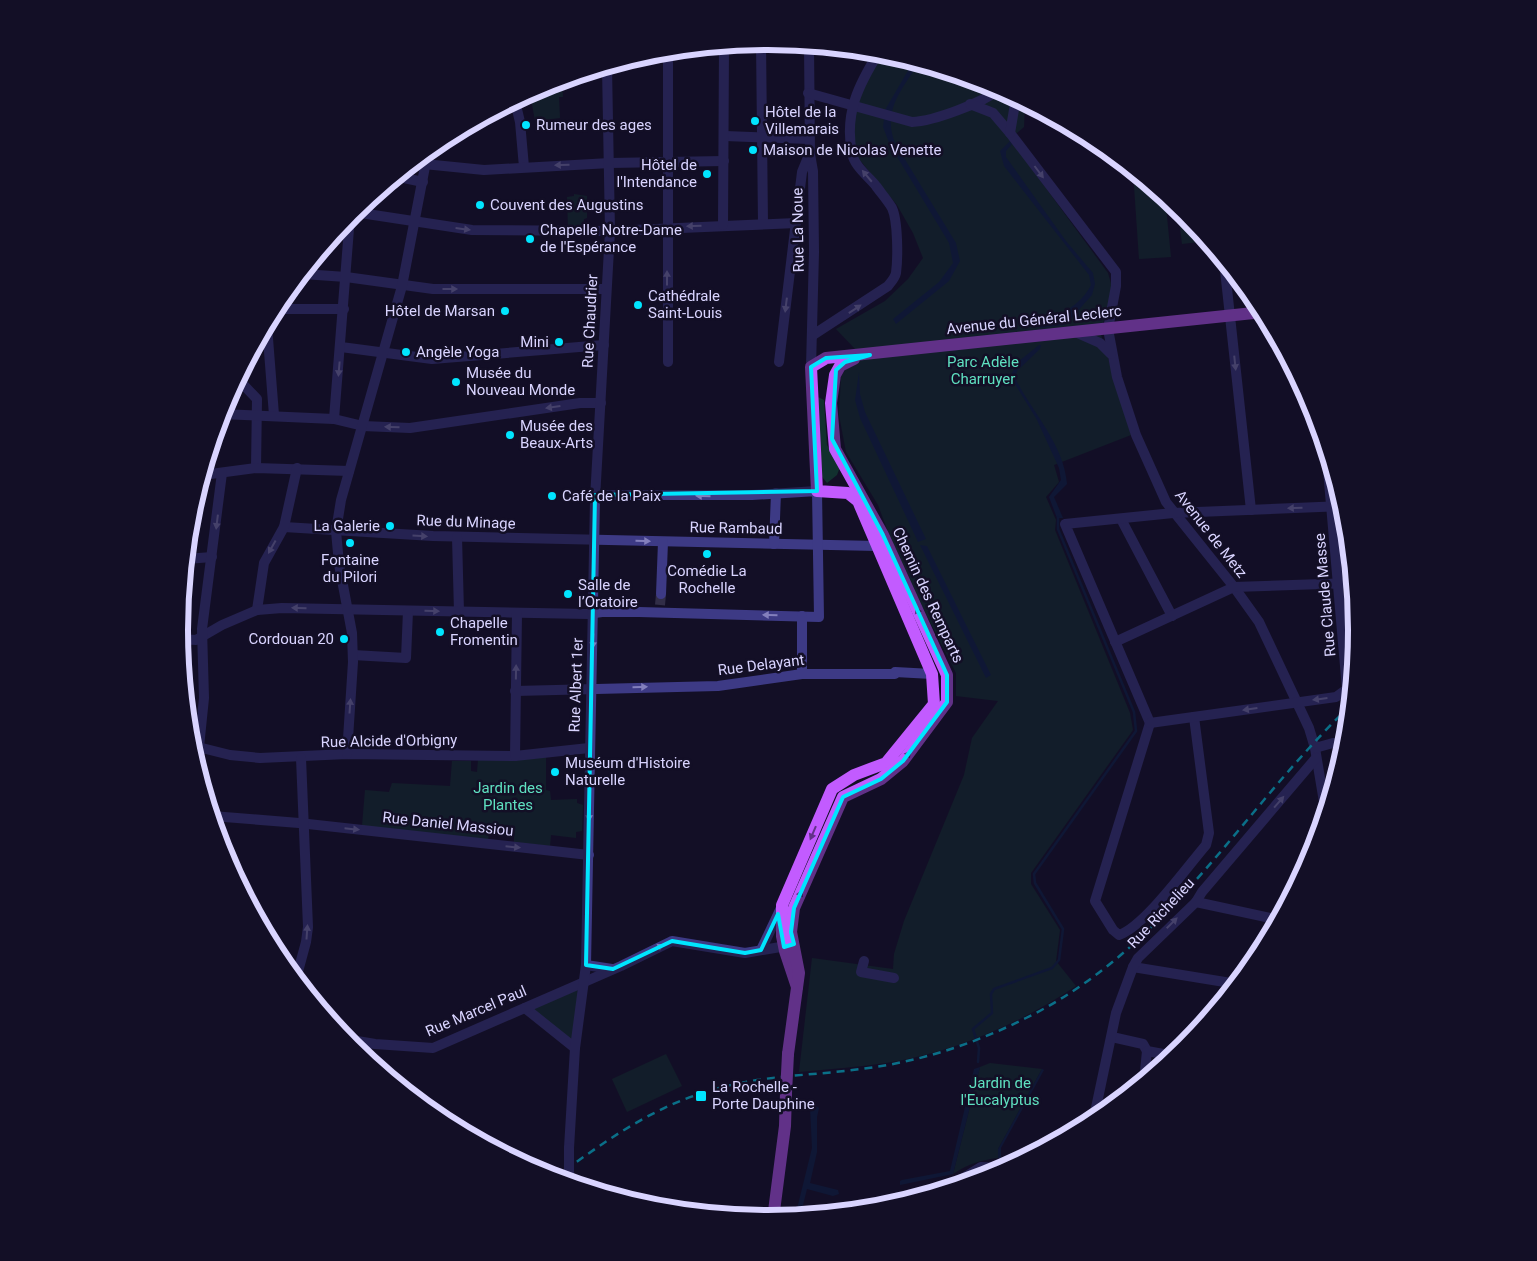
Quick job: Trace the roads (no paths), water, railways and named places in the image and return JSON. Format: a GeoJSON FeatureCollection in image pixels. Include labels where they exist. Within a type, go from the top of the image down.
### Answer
{"type":"FeatureCollection","features":[{"type":"Feature","properties":{"kind":"main road","name":"Avenue du Général Leclerc"},"geometry":{"type":"LineString","coordinates":[[811,367],[826,358],[870,355],[1254,313]]}},
{"type":"Feature","properties":{"kind":"main road","name":"Chemin des Remparts"},"geometry":{"type":"LineString","coordinates":[[789,946],[794,908],[843,796],[881,779],[903,761],[947,702],[947,675],[883,535],[834,449],[832,439],[832,403],[836,370],[845,362],[870,355]]}},
{"type":"Feature","properties":{"kind":"main road"},"geometry":{"type":"LineString","coordinates":[[811,367],[810,381],[818,492]]}},
{"type":"Feature","properties":{"kind":"main road"},"geometry":{"type":"LineString","coordinates":[[810,381],[822,388],[832,403]]}},
{"type":"Feature","properties":{"kind":"main road"},"geometry":{"type":"LineString","coordinates":[[834,491],[846,469]]}},
{"type":"Feature","properties":{"kind":"main road","name":"Chemin des Remparts"},"geometry":{"type":"LineString","coordinates":[[774,1211],[785,1126],[788,1054],[799,973],[789,946],[782,905],[832,788],[854,775],[886,762],[934,704],[932,674],[858,501],[848,493],[834,491],[818,492]]}},
{"type":"Feature","properties":{"kind":"street"},"geometry":{"type":"LineString","coordinates":[[761,50],[763,224]]}},
{"type":"Feature","properties":{"kind":"street","name":"Rue La Noue"},"geometry":{"type":"LineString","coordinates":[[810,51],[809,139],[813,198],[813,334],[811,367]]}},
{"type":"Feature","properties":{"kind":"street"},"geometry":{"type":"LineString","coordinates":[[723,226],[724,52]]}},
{"type":"Feature","properties":{"kind":"street"},"geometry":{"type":"LineString","coordinates":[[668,59],[670,162],[668,362]]}},
{"type":"Feature","properties":{"kind":"street"},"geometry":{"type":"LineString","coordinates":[[813,334],[888,286],[896,275],[897,247],[893,210],[874,184],[868,180],[852,154],[850,122],[853,105],[859,83],[874,60]]}},
{"type":"Feature","properties":{"kind":"street","name":"Rue Chaudrier"},"geometry":{"type":"LineString","coordinates":[[594,540],[610,231],[608,73]]}},
{"type":"Feature","properties":{"kind":"street"},"geometry":{"type":"LineString","coordinates":[[808,93],[905,120],[923,122],[943,116],[990,94]]}},
{"type":"Feature","properties":{"kind":"street","name":"Avenue de Metz"},"geometry":{"type":"LineString","coordinates":[[970,104],[993,113],[1116,272],[1116,286],[1108,328],[1112,355],[1136,435],[1166,502],[1173,513],[1234,587],[1259,622],[1298,702],[1316,753],[1324,799]]}},
{"type":"Feature","properties":{"kind":"street"},"geometry":{"type":"LineString","coordinates":[[1010,133],[1015,105]]}},
{"type":"Feature","properties":{"kind":"street"},"geometry":{"type":"LineString","coordinates":[[517,108],[520,122],[524,167]]}},
{"type":"Feature","properties":{"kind":"street"},"geometry":{"type":"LineString","coordinates":[[725,136],[809,139]]}},
{"type":"Feature","properties":{"kind":"street"},"geometry":{"type":"LineString","coordinates":[[779,362],[802,172],[810,154]]}},
{"type":"Feature","properties":{"kind":"street"},"geometry":{"type":"LineString","coordinates":[[347,754],[353,654],[336,531],[340,500],[384,354],[402,286],[426,164],[484,170],[610,163],[724,160]]}},
{"type":"Feature","properties":{"kind":"street"},"geometry":{"type":"LineString","coordinates":[[405,178],[422,182]]}},
{"type":"Feature","properties":{"kind":"street"},"geometry":{"type":"LineString","coordinates":[[359,219],[472,230],[610,231],[668,227],[796,223]]}},
{"type":"Feature","properties":{"kind":"street"},"geometry":{"type":"LineString","coordinates":[[334,419],[349,229]]}},
{"type":"Feature","properties":{"kind":"street"},"geometry":{"type":"LineString","coordinates":[[1225,273],[1251,510]]}},
{"type":"Feature","properties":{"kind":"street"},"geometry":{"type":"LineString","coordinates":[[310,274],[346,277],[433,289],[606,289]]}},
{"type":"Feature","properties":{"kind":"street"},"geometry":{"type":"LineString","coordinates":[[285,309],[344,309]]}},
{"type":"Feature","properties":{"kind":"street"},"geometry":{"type":"LineString","coordinates":[[1075,332],[1100,343],[1112,355]]}},
{"type":"Feature","properties":{"kind":"street"},"geometry":{"type":"LineString","coordinates":[[268,337],[274,415]]}},
{"type":"Feature","properties":{"kind":"street"},"geometry":{"type":"LineString","coordinates":[[341,347],[432,360],[604,345]]}},
{"type":"Feature","properties":{"kind":"street"},"geometry":{"type":"LineString","coordinates":[[243,384],[257,399],[256,468]]}},
{"type":"Feature","properties":{"kind":"street"},"geometry":{"type":"LineString","coordinates":[[230,414],[334,419],[363,426],[426,426],[554,407],[601,403]]}},
{"type":"Feature","properties":{"kind":"street"},"geometry":{"type":"LineString","coordinates":[[210,474],[256,468],[297,468],[349,472]]}},
{"type":"Feature","properties":{"kind":"street"},"geometry":{"type":"LineString","coordinates":[[257,610],[264,563],[284,527],[297,468]]}},
{"type":"Feature","properties":{"kind":"street"},"geometry":{"type":"LineString","coordinates":[[197,734],[204,698],[202,638],[222,473]]}},
{"type":"Feature","properties":{"kind":"street","name":"Rue Claude Masse"},"geometry":{"type":"LineString","coordinates":[[1329,479],[1347,676]]}},
{"type":"Feature","properties":{"kind":"street"},"geometry":{"type":"LineString","coordinates":[[188,641],[202,638],[222,624],[257,610],[348,609],[594,613],[660,609],[819,617],[818,492],[712,496],[595,495]]}},
{"type":"Feature","properties":{"kind":"street"},"geometry":{"type":"LineString","coordinates":[[774,544],[776,494]]}},
{"type":"Feature","properties":{"kind":"street"},"geometry":{"type":"LineString","coordinates":[[1194,717],[1208,833],[1206,845],[1147,913],[1125,933],[1118,935],[1094,901],[1150,723],[1065,524],[1173,513],[1335,507]]}},
{"type":"Feature","properties":{"kind":"street"},"geometry":{"type":"LineString","coordinates":[[1121,519],[1172,616]]}},
{"type":"Feature","properties":{"kind":"street","name":"Rue du Minage"},"geometry":{"type":"LineString","coordinates":[[284,527],[457,537],[594,540]]}},
{"type":"Feature","properties":{"kind":"street"},"geometry":{"type":"LineString","coordinates":[[457,537],[458,612]]}},
{"type":"Feature","properties":{"kind":"street","name":"Rue Rambaud"},"geometry":{"type":"LineString","coordinates":[[594,540],[878,546]]}},
{"type":"Feature","properties":{"kind":"street","name":"Rue Albert 1er"},"geometry":{"type":"LineString","coordinates":[[569,1175],[575,1048],[586,965],[594,540]]}},
{"type":"Feature","properties":{"kind":"street"},"geometry":{"type":"LineString","coordinates":[[661,594],[663,542]]}},
{"type":"Feature","properties":{"kind":"street"},"geometry":{"type":"LineString","coordinates":[[193,559],[212,558]]}},
{"type":"Feature","properties":{"kind":"street"},"geometry":{"type":"LineString","coordinates":[[1115,642],[1234,587],[1347,583]]}},
{"type":"Feature","properties":{"kind":"street"},"geometry":{"type":"LineString","coordinates":[[353,654],[406,658],[408,611]]}},
{"type":"Feature","properties":{"kind":"street"},"geometry":{"type":"LineString","coordinates":[[515,756],[517,613]]}},
{"type":"Feature","properties":{"kind":"street"},"geometry":{"type":"LineString","coordinates":[[802,616],[802,674]]}},
{"type":"Feature","properties":{"kind":"street","name":"Rue Delayant"},"geometry":{"type":"LineString","coordinates":[[516,691],[718,686],[802,674],[895,674],[895,672],[915,672],[932,674]]}},
{"type":"Feature","properties":{"kind":"street","name":"Rue Claude Masse"},"geometry":{"type":"LineString","coordinates":[[1298,702],[1336,697],[1346,688]]}},
{"type":"Feature","properties":{"kind":"street"},"geometry":{"type":"LineString","coordinates":[[1150,723],[1298,702]]}},
{"type":"Feature","properties":{"kind":"street"},"geometry":{"type":"LineString","coordinates":[[1316,753],[1333,744],[1338,744]]}},
{"type":"Feature","properties":{"kind":"street","name":"Rue Alcide d'Orbigny"},"geometry":{"type":"LineString","coordinates":[[200,747],[244,757],[301,758],[347,754],[515,756],[589,748]]}},
{"type":"Feature","properties":{"kind":"street","name":"Rue Richelieu"},"geometry":{"type":"LineString","coordinates":[[1096,1110],[1116,1013],[1138,958],[1196,902],[1202,892],[1316,753]]}},
{"type":"Feature","properties":{"kind":"street"},"geometry":{"type":"LineString","coordinates":[[298,970],[308,927],[301,758]]}},
{"type":"Feature","properties":{"kind":"street","name":"Rue Daniel Massiou"},"geometry":{"type":"LineString","coordinates":[[219,817],[588,855]]}},
{"type":"Feature","properties":{"kind":"street"},"geometry":{"type":"LineString","coordinates":[[1196,902],[1272,919]]}},
{"type":"Feature","properties":{"kind":"street","name":"Chemin des Remparts"},"geometry":{"type":"LineString","coordinates":[[762,950],[782,905]]}},
{"type":"Feature","properties":{"kind":"street","name":"Rue Marcel Paul"},"geometry":{"type":"LineString","coordinates":[[358,1041],[433,1048],[672,941],[745,953],[789,946]]}},
{"type":"Feature","properties":{"kind":"street"},"geometry":{"type":"LineString","coordinates":[[864,961],[861,972],[894,978]]}},
{"type":"Feature","properties":{"kind":"street"},"geometry":{"type":"LineString","coordinates":[[586,965],[613,969]]}},
{"type":"Feature","properties":{"kind":"street"},"geometry":{"type":"LineString","coordinates":[[1133,968],[1230,983]]}},
{"type":"Feature","properties":{"kind":"street"},"geometry":{"type":"LineString","coordinates":[[525,1008],[575,1048]]}},
{"type":"Feature","properties":{"kind":"street"},"geometry":{"type":"LineString","coordinates":[[1112,1037],[1143,1044],[1147,1051],[1145,1072]]}},
{"type":"Feature","properties":{"kind":"street"},"geometry":{"type":"LineString","coordinates":[[1147,1051],[1165,1054]]}},
{"type":"Feature","properties":{"kind":"street"},"geometry":{"type":"LineString","coordinates":[[968,1175],[981,1166],[991,1167]]}},
{"type":"Feature","properties":{"kind":"water"},"geometry":{"type":"Polygon","coordinates":[[[910,68],[915,69],[892,110],[892,131],[895,143],[956,243],[960,261],[949,281],[896,324],[893,319],[939,282],[953,263],[949,243],[890,145],[883,127],[885,110],[910,68]]]}},
{"type":"Feature","properties":{"kind":"water"},"geometry":{"type":"Polygon","coordinates":[[[1010,141],[1012,144],[1006,151],[1006,157],[1066,241],[1093,273],[1095,284],[1092,295],[1065,325],[1040,328],[1039,325],[1068,309],[1081,299],[1091,285],[1089,275],[1004,166],[1000,151],[1010,141]]]}},
{"type":"Feature","properties":{"kind":"water"},"geometry":{"type":"Polygon","coordinates":[[[1041,345],[1040,349],[1017,371],[1015,378],[1054,442],[1065,469],[1067,484],[1054,497],[1063,518],[1057,518],[1049,497],[1061,480],[1059,468],[1037,420],[1010,376],[1019,361],[1041,345]]]}},
{"type":"Feature","properties":{"kind":"water"},"geometry":{"type":"Polygon","coordinates":[[[859,372],[860,394],[865,412],[926,539],[918,542],[860,418],[855,400],[859,372]]]}},
{"type":"Feature","properties":{"kind":"water"},"geometry":{"type":"Polygon","coordinates":[[[920,545],[927,546],[991,675],[986,678],[920,545]]]}},
{"type":"Feature","properties":{"kind":"water"},"geometry":{"type":"Polygon","coordinates":[[[980,1067],[953,1174],[900,1185],[902,1180],[950,1171],[974,1069],[980,1067]]]}},
{"type":"Feature","properties":{"kind":"water"},"geometry":{"type":"Polygon","coordinates":[[[1042,1069],[1044,1070],[1001,1148],[1001,1159],[998,1158],[998,1149],[1042,1069]]]}},
{"type":"Feature","properties":{"kind":"water"},"geometry":{"type":"Polygon","coordinates":[[[816,1106],[819,1108],[817,1117],[817,1152],[810,1183],[838,1190],[839,1194],[833,1196],[807,1189],[802,1210],[797,1210],[812,1148],[810,1107],[816,1106]]]}},
{"type":"Feature","properties":{"kind":"waterway"},"geometry":{"type":"LineString","coordinates":[[978,1062],[979,1048],[973,1029],[992,1013],[991,994],[994,989],[1052,968],[1059,960],[1063,929],[1035,883],[1034,874],[1136,731],[1134,712],[1058,529],[1058,517]]}},
{"type":"Feature","properties":{"kind":"tunnel"},"geometry":{"type":"LineString","coordinates":[[660,605],[661,594]]}},
{"type":"Feature","properties":{"kind":"railway"},"geometry":{"type":"LineString","coordinates":[[562,1173],[628,1128],[687,1098],[746,1082],[883,1066],[925,1057],[986,1036],[1026,1018],[1077,989],[1122,954],[1163,916],[1310,747],[1343,713]]}},
{"type":"Feature","properties":{"kind":"place","name":"Hôtel de la Villemarais"},"geometry":{"type":"Point","coordinates":[755,121]}},
{"type":"Feature","properties":{"kind":"place","name":"Rumeur des ages"},"geometry":{"type":"Point","coordinates":[526,125]}},
{"type":"Feature","properties":{"kind":"place","name":"Maison de Nicolas Venette"},"geometry":{"type":"Point","coordinates":[753,150]}},
{"type":"Feature","properties":{"kind":"place","name":"Hôtel de l'Intendance"},"geometry":{"type":"Point","coordinates":[707,174]}},
{"type":"Feature","properties":{"kind":"place","name":"Couvent des Augustins"},"geometry":{"type":"Point","coordinates":[480,205]}},
{"type":"Feature","properties":{"kind":"place","name":"Chapelle Notre-Dame de l'Espérance"},"geometry":{"type":"Point","coordinates":[530,239]}},
{"type":"Feature","properties":{"kind":"place","name":"Cathédrale Saint-Louis"},"geometry":{"type":"Point","coordinates":[638,305]}},
{"type":"Feature","properties":{"kind":"place","name":"Hôtel de Marsan"},"geometry":{"type":"Point","coordinates":[505,311]}},
{"type":"Feature","properties":{"kind":"place","name":"Mini"},"geometry":{"type":"Point","coordinates":[559,342]}},
{"type":"Feature","properties":{"kind":"place","name":"Angèle Yoga"},"geometry":{"type":"Point","coordinates":[406,352]}},
{"type":"Feature","properties":{"kind":"place","name":"Musée du Nouveau Monde"},"geometry":{"type":"Point","coordinates":[456,382]}},
{"type":"Feature","properties":{"kind":"place","name":"Musée des Beaux-Arts"},"geometry":{"type":"Point","coordinates":[510,435]}},
{"type":"Feature","properties":{"kind":"place","name":"Café de la Paix"},"geometry":{"type":"Point","coordinates":[552,496]}},
{"type":"Feature","properties":{"kind":"place","name":"La Galerie"},"geometry":{"type":"Point","coordinates":[390,526]}},
{"type":"Feature","properties":{"kind":"place","name":"Fontaine du Pilori"},"geometry":{"type":"Point","coordinates":[350,543]}},
{"type":"Feature","properties":{"kind":"place","name":"Comédie La Rochelle"},"geometry":{"type":"Point","coordinates":[707,554]}},
{"type":"Feature","properties":{"kind":"place","name":"Salle de l’Oratoire"},"geometry":{"type":"Point","coordinates":[568,594]}},
{"type":"Feature","properties":{"kind":"place","name":"Chapelle Fromentin"},"geometry":{"type":"Point","coordinates":[440,632]}},
{"type":"Feature","properties":{"kind":"place","name":"Cordouan 20"},"geometry":{"type":"Point","coordinates":[344,639]}},
{"type":"Feature","properties":{"kind":"place","name":"Muséum d'Histoire Naturelle"},"geometry":{"type":"Point","coordinates":[555,772]}},
{"type":"Feature","properties":{"kind":"place","name":"La Rochelle - Porte Dauphine"},"geometry":{"type":"Point","coordinates":[701,1096]}},
{"type":"Feature","properties":{"kind":"park label","name":"Parc Adèle Charruyer"},"geometry":{"type":"Point","coordinates":[983,370]}},
{"type":"Feature","properties":{"kind":"park label","name":"Jardin des Plantes"},"geometry":{"type":"Point","coordinates":[508,796]}},
{"type":"Feature","properties":{"kind":"park label","name":"Jardin de l'Eucalyptus"},"geometry":{"type":"Point","coordinates":[1000,1092]}}]}
